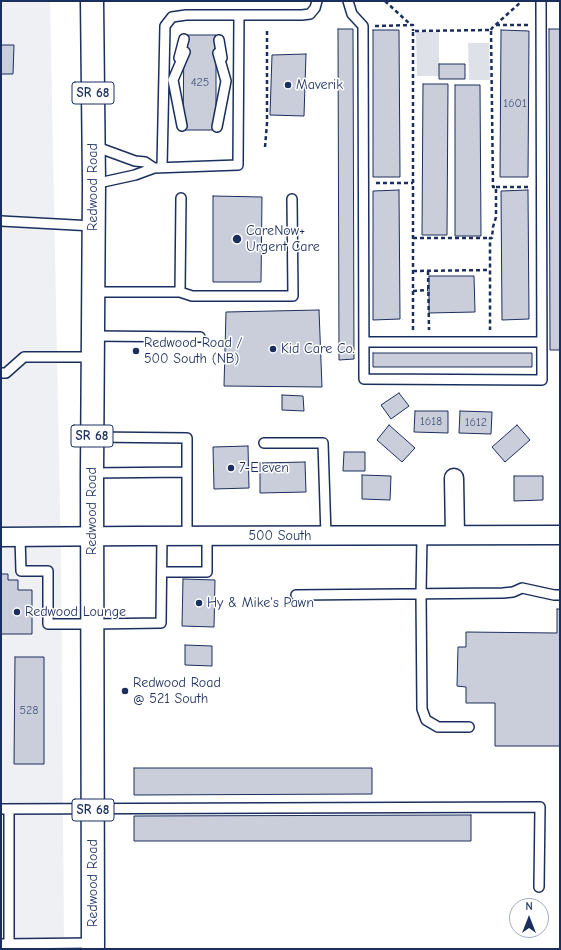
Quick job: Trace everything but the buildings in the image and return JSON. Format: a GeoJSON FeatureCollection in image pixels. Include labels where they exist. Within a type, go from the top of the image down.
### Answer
{"type":"FeatureCollection","features":[{"type":"Feature","properties":{"kind":"main road","name":"Redwood Road"},"geometry":{"type":"LineString","coordinates":[[92,1],[94,184],[92,437],[93,946]]}},
{"type":"Feature","properties":{"kind":"street"},"geometry":{"type":"LineString","coordinates":[[454,478],[455,535]]}},
{"type":"Feature","properties":{"kind":"street","name":"500 South"},"geometry":{"type":"LineString","coordinates":[[1,537],[560,535]]}},
{"type":"Feature","properties":{"kind":"lane"},"geometry":{"type":"LineString","coordinates":[[158,168],[168,81],[165,26],[172,17],[186,15],[302,16],[310,14],[315,8],[317,1]]}},
{"type":"Feature","properties":{"kind":"lane"},"geometry":{"type":"LineString","coordinates":[[348,1],[352,14],[363,26],[364,380],[542,380],[541,1]]}},
{"type":"Feature","properties":{"kind":"lane"},"geometry":{"type":"LineString","coordinates":[[94,184],[135,175],[158,168],[238,165],[239,15]]}},
{"type":"Feature","properties":{"kind":"lane"},"geometry":{"type":"LineString","coordinates":[[182,126],[168,81],[184,39]]}},
{"type":"Feature","properties":{"kind":"lane"},"geometry":{"type":"LineString","coordinates":[[217,126],[226,81],[219,40]]}},
{"type":"Feature","properties":{"kind":"lane"},"geometry":{"type":"LineString","coordinates":[[168,81],[185,52]]}},
{"type":"Feature","properties":{"kind":"lane"},"geometry":{"type":"LineString","coordinates":[[218,53],[226,81],[218,113]]}},
{"type":"Feature","properties":{"kind":"lane"},"geometry":{"type":"LineString","coordinates":[[168,81],[184,73]]}},
{"type":"Feature","properties":{"kind":"lane"},"geometry":{"type":"LineString","coordinates":[[218,73],[226,81],[238,81]]}},
{"type":"Feature","properties":{"kind":"lane"},"geometry":{"type":"LineString","coordinates":[[168,81],[183,93]]}},
{"type":"Feature","properties":{"kind":"lane"},"geometry":{"type":"LineString","coordinates":[[168,81],[183,113]]}},
{"type":"Feature","properties":{"kind":"lane"},"geometry":{"type":"LineString","coordinates":[[217,93],[226,81]]}},
{"type":"Feature","properties":{"kind":"lane"},"geometry":{"type":"LineString","coordinates":[[93,145],[135,160],[145,162],[158,168]]}},
{"type":"Feature","properties":{"kind":"lane"},"geometry":{"type":"LineString","coordinates":[[180,292],[181,198]]}},
{"type":"Feature","properties":{"kind":"lane"},"geometry":{"type":"LineString","coordinates":[[93,292],[180,292],[192,296],[293,296],[292,199]]}},
{"type":"Feature","properties":{"kind":"lane"},"geometry":{"type":"LineString","coordinates":[[1,221],[93,226]]}},
{"type":"Feature","properties":{"kind":"lane"},"geometry":{"type":"LineString","coordinates":[[1,373],[6,373],[24,358],[93,347],[200,336]]}},
{"type":"Feature","properties":{"kind":"lane"},"geometry":{"type":"LineString","coordinates":[[364,342],[542,342]]}},
{"type":"Feature","properties":{"kind":"lane"},"geometry":{"type":"LineString","coordinates":[[92,437],[187,438],[187,536]]}},
{"type":"Feature","properties":{"kind":"lane"},"geometry":{"type":"LineString","coordinates":[[264,443],[323,443],[326,536]]}},
{"type":"Feature","properties":{"kind":"lane"},"geometry":{"type":"LineString","coordinates":[[92,473],[187,472]]}},
{"type":"Feature","properties":{"kind":"lane"},"geometry":{"type":"LineString","coordinates":[[20,537],[21,571],[48,571],[48,624],[92,624],[161,622],[162,536]]}},
{"type":"Feature","properties":{"kind":"lane"},"geometry":{"type":"LineString","coordinates":[[162,572],[207,572],[207,536]]}},
{"type":"Feature","properties":{"kind":"lane"},"geometry":{"type":"LineString","coordinates":[[422,536],[420,594],[422,710],[426,720],[438,727],[469,727]]}},
{"type":"Feature","properties":{"kind":"lane"},"geometry":{"type":"LineString","coordinates":[[296,595],[503,593],[513,592],[522,588],[560,595]]}},
{"type":"Feature","properties":{"kind":"lane"},"geometry":{"type":"LineString","coordinates":[[93,946],[5,944],[5,809],[540,807],[539,887]]}},
{"type":"Feature","properties":{"kind":"path"},"geometry":{"type":"LineString","coordinates":[[385,1],[413,25],[413,334]]}},
{"type":"Feature","properties":{"kind":"path"},"geometry":{"type":"LineString","coordinates":[[522,1],[491,30],[493,187],[533,187]]}},
{"type":"Feature","properties":{"kind":"path"},"geometry":{"type":"LineString","coordinates":[[372,26],[412,25]]}},
{"type":"Feature","properties":{"kind":"path"},"geometry":{"type":"LineString","coordinates":[[495,25],[533,25]]}},
{"type":"Feature","properties":{"kind":"path"},"geometry":{"type":"LineString","coordinates":[[265,147],[267,123],[267,28]]}},
{"type":"Feature","properties":{"kind":"path"},"geometry":{"type":"LineString","coordinates":[[413,31],[491,30]]}},
{"type":"Feature","properties":{"kind":"path"},"geometry":{"type":"LineString","coordinates":[[373,183],[413,183]]}},
{"type":"Feature","properties":{"kind":"path"},"geometry":{"type":"LineString","coordinates":[[490,334],[490,238],[492,238],[496,217],[496,187]]}},
{"type":"Feature","properties":{"kind":"path"},"geometry":{"type":"LineString","coordinates":[[413,238],[490,238]]}},
{"type":"Feature","properties":{"kind":"path"},"geometry":{"type":"LineString","coordinates":[[428,270],[428,334]]}},
{"type":"Feature","properties":{"kind":"path"},"geometry":{"type":"LineString","coordinates":[[413,271],[490,270]]}},
{"type":"Feature","properties":{"kind":"path"},"geometry":{"type":"LineString","coordinates":[[413,291],[428,290]]}},
{"type":"Feature","properties":{"kind":"shaded area"},"geometry":{"type":"Polygon","coordinates":[[[1,1],[50,1],[61,561],[64,949],[1,949],[1,1]]]}},
{"type":"Feature","properties":{"kind":"shaded area"},"geometry":{"type":"Polygon","coordinates":[[[416,32],[439,32],[439,76],[417,76],[416,32]]]}},
{"type":"Feature","properties":{"kind":"shaded area"},"geometry":{"type":"Polygon","coordinates":[[[468,43],[489,43],[490,80],[469,80],[468,43]]]}},
{"type":"Feature","properties":{"kind":"place","name":"Maverik"},"geometry":{"type":"Point","coordinates":[288,85]}},
{"type":"Feature","properties":{"kind":"place","name":"CareNow+ Urgent Care"},"geometry":{"type":"Point","coordinates":[237,239]}},
{"type":"Feature","properties":{"kind":"place","name":"Kid Care Co."},"geometry":{"type":"Point","coordinates":[273,349]}},
{"type":"Feature","properties":{"kind":"place","name":"Redwood Road / 500 South (NB)"},"geometry":{"type":"Point","coordinates":[136,351]}},
{"type":"Feature","properties":{"kind":"place","name":"7-Eleven"},"geometry":{"type":"Point","coordinates":[231,468]}},
{"type":"Feature","properties":{"kind":"place","name":"Hy & Mike's Pawn"},"geometry":{"type":"Point","coordinates":[199,603]}},
{"type":"Feature","properties":{"kind":"place","name":"Redwood Lounge"},"geometry":{"type":"Point","coordinates":[17,612]}},
{"type":"Feature","properties":{"kind":"place","name":"Redwood Road @ 521 South"},"geometry":{"type":"Point","coordinates":[125,691]}}]}
